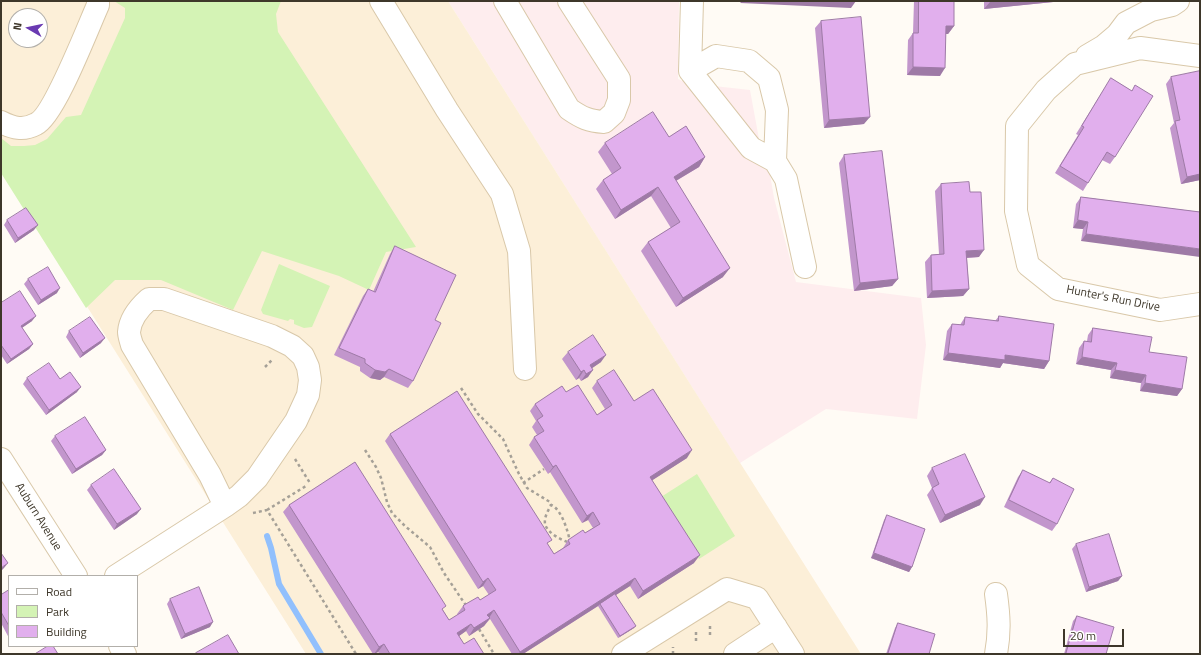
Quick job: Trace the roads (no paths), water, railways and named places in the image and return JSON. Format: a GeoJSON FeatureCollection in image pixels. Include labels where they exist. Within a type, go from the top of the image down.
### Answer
{"type":"FeatureCollection","features":[{"type":"Feature","properties":{"kind":"street"},"geometry":{"type":"LineString","coordinates":[[1,122],[11,127],[21,129],[36,124],[44,118],[56,100],[98,5],[98,1]]}},
{"type":"Feature","properties":{"kind":"street"},"geometry":{"type":"LineString","coordinates":[[381,1],[447,110],[502,194],[519,251],[525,370]]}},
{"type":"Feature","properties":{"kind":"street"},"geometry":{"type":"LineString","coordinates":[[505,1],[569,109],[580,117],[592,121],[604,122],[614,113],[619,100],[619,80],[569,1]]}},
{"type":"Feature","properties":{"kind":"street"},"geometry":{"type":"LineString","coordinates":[[692,1],[690,71],[750,148],[775,161]]}},
{"type":"Feature","properties":{"kind":"street"},"geometry":{"type":"LineString","coordinates":[[1075,64],[1104,46],[1117,35],[1126,23],[1151,10],[1172,5],[1178,1]]}},
{"type":"Feature","properties":{"kind":"street","name":"Hunter's Run Drive"},"geometry":{"type":"LineString","coordinates":[[1200,56],[1140,48],[1075,64],[1046,90],[1017,126],[1016,211],[1028,265],[1058,289],[1160,310],[1200,304]]}},
{"type":"Feature","properties":{"kind":"street"},"geometry":{"type":"LineString","coordinates":[[690,71],[716,56],[749,61],[769,78],[777,110],[775,161],[786,180],[805,267]]}},
{"type":"Feature","properties":{"kind":"street"},"geometry":{"type":"LineString","coordinates":[[118,575],[225,506],[239,496],[257,478],[296,421],[308,395],[310,380],[308,367],[303,356],[292,346],[164,299],[149,299],[140,307],[132,320],[129,333],[132,345],[210,475],[225,506]]}},
{"type":"Feature","properties":{"kind":"street","name":"Auburn Avenue"},"geometry":{"type":"LineString","coordinates":[[1,459],[75,575]]}},
{"type":"Feature","properties":{"kind":"street"},"geometry":{"type":"LineString","coordinates":[[623,654],[727,589],[757,598],[793,654]]}},
{"type":"Feature","properties":{"kind":"street"},"geometry":{"type":"LineString","coordinates":[[996,594],[999,636],[996,654]]}},
{"type":"Feature","properties":{"kind":"street"},"geometry":{"type":"LineString","coordinates":[[735,654],[776,628]]}},
{"type":"Feature","properties":{"kind":"waterway"},"geometry":{"type":"LineString","coordinates":[[267,536],[279,584],[321,654]]}}]}
